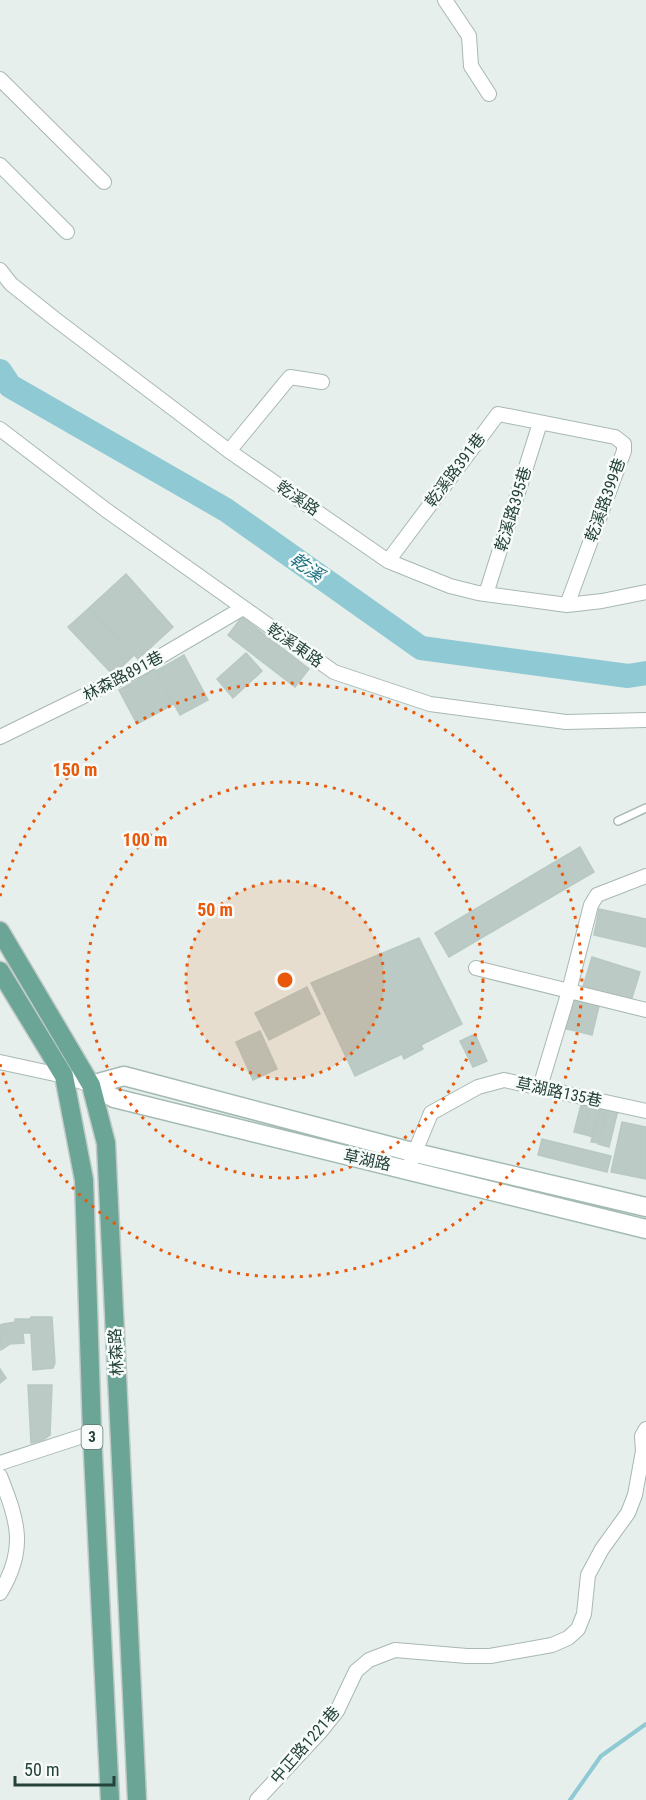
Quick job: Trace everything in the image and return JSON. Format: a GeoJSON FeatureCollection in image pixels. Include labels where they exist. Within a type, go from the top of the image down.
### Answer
{"type":"FeatureCollection","features":[{"type":"Feature","properties":{"kind":"main road","name":"林森路"},"geometry":{"type":"LineString","coordinates":[[0,931],[90,1085],[106,1143],[137,1800]]}},
{"type":"Feature","properties":{"kind":"main road","name":"林森路"},"geometry":{"type":"LineString","coordinates":[[0,971],[64,1076],[84,1180],[92,1433],[110,1800]]}},
{"type":"Feature","properties":{"kind":"street"},"geometry":{"type":"LineString","coordinates":[[445,0],[469,36],[471,66],[489,94]]}},
{"type":"Feature","properties":{"kind":"street"},"geometry":{"type":"LineString","coordinates":[[0,79],[104,182]]}},
{"type":"Feature","properties":{"kind":"street"},"geometry":{"type":"LineString","coordinates":[[0,165],[67,232]]}},
{"type":"Feature","properties":{"kind":"street","name":"乾溪路"},"geometry":{"type":"LineString","coordinates":[[0,270],[11,284],[55,319],[230,451],[388,561],[450,586],[486,594],[567,605],[646,592]]}},
{"type":"Feature","properties":{"kind":"street"},"geometry":{"type":"LineString","coordinates":[[230,451],[290,377],[322,382]]}},
{"type":"Feature","properties":{"kind":"street","name":"乾溪路391巷"},"geometry":{"type":"LineString","coordinates":[[388,561],[495,416],[501,414],[540,423]]}},
{"type":"Feature","properties":{"kind":"street","name":"乾溪路395巷"},"geometry":{"type":"LineString","coordinates":[[486,594],[540,423]]}},
{"type":"Feature","properties":{"kind":"street","name":"乾溪路399巷"},"geometry":{"type":"LineString","coordinates":[[540,423],[615,437],[621,440],[624,447],[567,605]]}},
{"type":"Feature","properties":{"kind":"street","name":"乾溪東路"},"geometry":{"type":"LineString","coordinates":[[0,429],[106,510],[334,672],[430,704],[566,722],[646,720]]}},
{"type":"Feature","properties":{"kind":"street","name":"林森路891巷"},"geometry":{"type":"LineString","coordinates":[[0,737],[139,669],[243,608]]}},
{"type":"Feature","properties":{"kind":"street"},"geometry":{"type":"LineString","coordinates":[[540,1088],[569,991],[591,905],[597,895],[646,876]]}},
{"type":"Feature","properties":{"kind":"street"},"geometry":{"type":"LineString","coordinates":[[476,968],[646,1010]]}},
{"type":"Feature","properties":{"kind":"street"},"geometry":{"type":"LineString","coordinates":[[0,1062],[64,1076],[90,1085]]}},
{"type":"Feature","properties":{"kind":"street","name":"草湖路"},"geometry":{"type":"LineString","coordinates":[[90,1085],[124,1076],[646,1228]]}},
{"type":"Feature","properties":{"kind":"street","name":"草湖路135巷"},"geometry":{"type":"LineString","coordinates":[[412,1161],[431,1113],[478,1087],[504,1080],[646,1111]]}},
{"type":"Feature","properties":{"kind":"street","name":"草湖路"},"geometry":{"type":"LineString","coordinates":[[412,1161],[646,1207]]}},
{"type":"Feature","properties":{"kind":"street","name":"中正路1221巷"},"geometry":{"type":"LineString","coordinates":[[256,1800],[321,1731],[337,1711],[356,1671],[369,1660],[394,1650],[490,1656],[552,1645],[568,1638],[578,1629],[584,1614],[588,1575],[602,1549],[628,1513],[635,1495],[643,1450],[642,1436],[646,1429]]}},
{"type":"Feature","properties":{"kind":"street"},"geometry":{"type":"LineString","coordinates":[[0,1463],[92,1433]]}},
{"type":"Feature","properties":{"kind":"street"},"geometry":{"type":"LineString","coordinates":[[0,1476],[18,1530],[17,1547],[9,1579],[0,1593]]}},
{"type":"Feature","properties":{"kind":"lane"},"geometry":{"type":"LineString","coordinates":[[618,820],[646,808]]}},
{"type":"Feature","properties":{"kind":"building"},"geometry":{"type":"Polygon","coordinates":[[[126,574],[173,627],[138,659],[90,607],[126,574]]]}},
{"type":"Feature","properties":{"kind":"building"},"geometry":{"type":"Polygon","coordinates":[[[89,608],[133,656],[113,675],[68,627],[89,608]]]}},
{"type":"Feature","properties":{"kind":"building"},"geometry":{"type":"Polygon","coordinates":[[[242,617],[309,669],[295,687],[228,635],[242,617]]]}},
{"type":"Feature","properties":{"kind":"building"},"geometry":{"type":"Polygon","coordinates":[[[246,653],[262,671],[233,698],[217,679],[246,653]]]}},
{"type":"Feature","properties":{"kind":"building"},"geometry":{"type":"Polygon","coordinates":[[[184,655],[208,700],[180,715],[156,671],[184,655]]]}},
{"type":"Feature","properties":{"kind":"building"},"geometry":{"type":"Polygon","coordinates":[[[155,670],[174,704],[137,724],[119,690],[155,670]]]}},
{"type":"Feature","properties":{"kind":"building"},"geometry":{"type":"Polygon","coordinates":[[[580,847],[594,872],[449,957],[435,933],[580,847]]]}},
{"type":"Feature","properties":{"kind":"building"},"geometry":{"type":"Polygon","coordinates":[[[599,909],[646,919],[646,947],[594,935],[599,909]]]}},
{"type":"Feature","properties":{"kind":"building"},"geometry":{"type":"Polygon","coordinates":[[[419,938],[462,1024],[421,1045],[423,1049],[404,1059],[402,1054],[355,1076],[311,983],[419,938]]]}},
{"type":"Feature","properties":{"kind":"building"},"geometry":{"type":"Polygon","coordinates":[[[592,957],[640,972],[631,1001],[583,987],[592,957]]]}},
{"type":"Feature","properties":{"kind":"building"},"geometry":{"type":"Polygon","coordinates":[[[307,987],[320,1014],[269,1040],[255,1013],[307,987]]]}},
{"type":"Feature","properties":{"kind":"building"},"geometry":{"type":"Polygon","coordinates":[[[573,999],[584,1001],[576,1031],[566,1029],[573,999]]]}},
{"type":"Feature","properties":{"kind":"building"},"geometry":{"type":"Polygon","coordinates":[[[584,1002],[599,1006],[592,1035],[576,1031],[584,1002]]]}},
{"type":"Feature","properties":{"kind":"building"},"geometry":{"type":"Polygon","coordinates":[[[260,1031],[277,1069],[253,1080],[236,1042],[260,1031]]]}},
{"type":"Feature","properties":{"kind":"building"},"geometry":{"type":"Polygon","coordinates":[[[475,1034],[487,1061],[473,1067],[460,1041],[475,1034]]]}},
{"type":"Feature","properties":{"kind":"building"},"geometry":{"type":"Polygon","coordinates":[[[582,1101],[591,1104],[583,1134],[574,1132],[582,1101]]]}},
{"type":"Feature","properties":{"kind":"building"},"geometry":{"type":"Polygon","coordinates":[[[591,1104],[600,1106],[593,1137],[583,1134],[591,1104]]]}},
{"type":"Feature","properties":{"kind":"building"},"geometry":{"type":"Polygon","coordinates":[[[600,1106],[607,1108],[598,1143],[591,1142],[600,1106]]]}},
{"type":"Feature","properties":{"kind":"building"},"geometry":{"type":"Polygon","coordinates":[[[607,1108],[618,1110],[609,1147],[598,1144],[607,1108]]]}},
{"type":"Feature","properties":{"kind":"building"},"geometry":{"type":"Polygon","coordinates":[[[622,1122],[646,1127],[646,1179],[611,1172],[622,1122]]]}},
{"type":"Feature","properties":{"kind":"building"},"geometry":{"type":"Polygon","coordinates":[[[542,1139],[611,1156],[607,1172],[538,1155],[542,1139]]]}},
{"type":"Feature","properties":{"kind":"building"},"geometry":{"type":"Polygon","coordinates":[[[31,1317],[52,1317],[55,1363],[53,1368],[33,1370],[31,1333],[23,1333],[24,1343],[10,1344],[3,1324],[15,1322],[15,1319],[30,1319],[31,1317]]]}},
{"type":"Feature","properties":{"kind":"building"},"geometry":{"type":"Polygon","coordinates":[[[3,1324],[10,1344],[1,1350],[0,1325],[3,1324]]]}},
{"type":"Feature","properties":{"kind":"building"},"geometry":{"type":"Polygon","coordinates":[[[0,1369],[6,1378],[0,1383],[0,1369]]]}},
{"type":"Feature","properties":{"kind":"building"},"geometry":{"type":"Polygon","coordinates":[[[28,1385],[52,1385],[50,1435],[43,1440],[31,1443],[28,1385]]]}},
{"type":"Feature","properties":{"kind":"waterway","name":"乾溪"},"geometry":{"type":"LineString","coordinates":[[0,371],[10,386],[226,510],[421,648],[628,676],[646,673]]}},
{"type":"Feature","properties":{"kind":"waterway"},"geometry":{"type":"LineString","coordinates":[[570,1800],[601,1756],[646,1724]]}}]}
